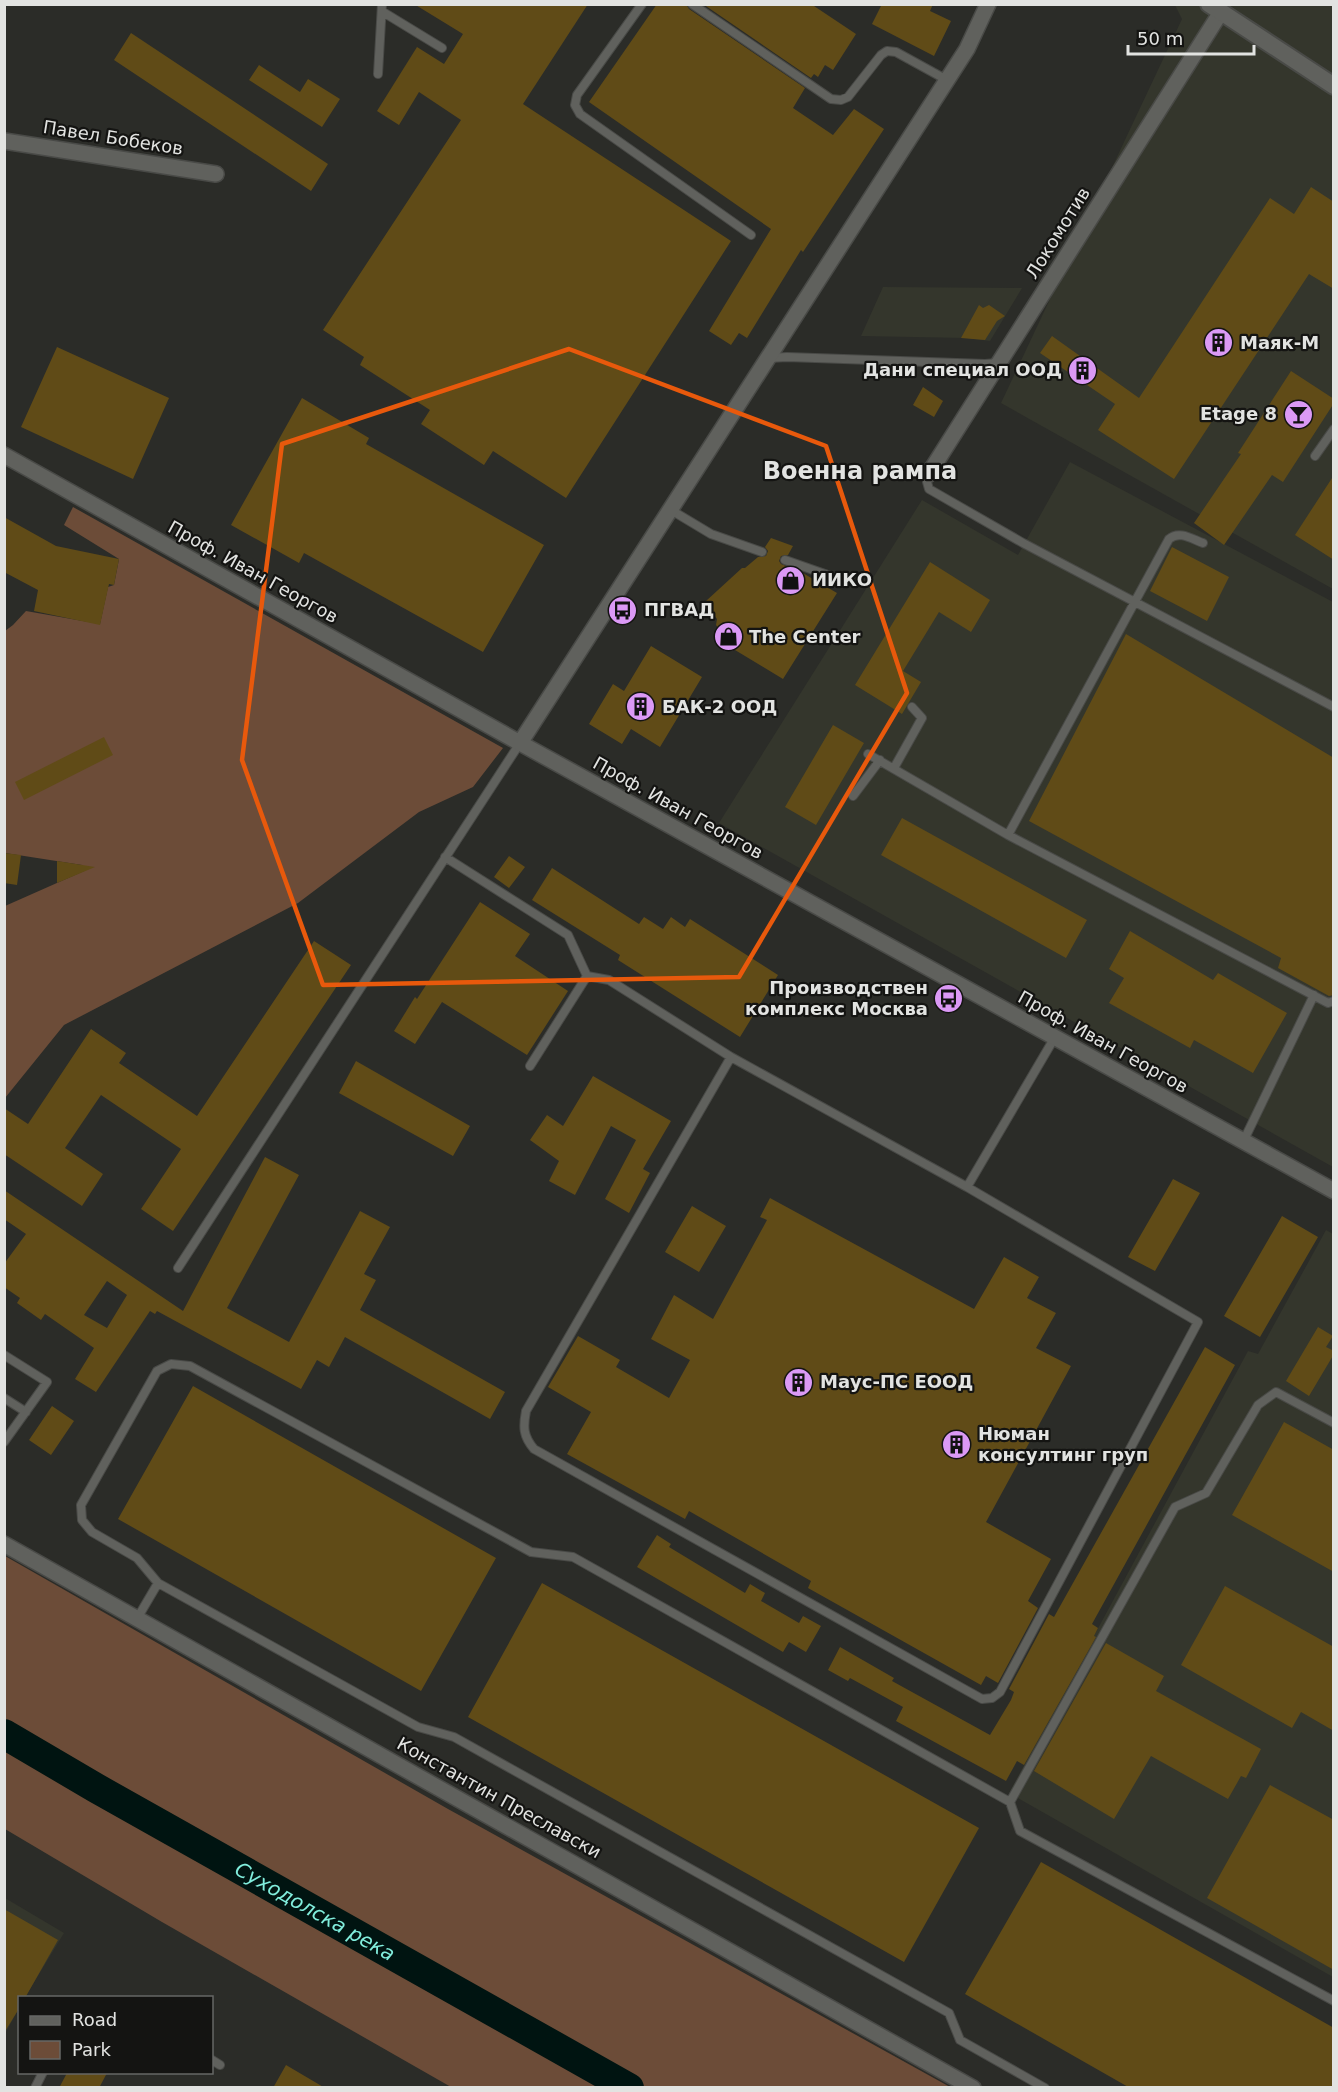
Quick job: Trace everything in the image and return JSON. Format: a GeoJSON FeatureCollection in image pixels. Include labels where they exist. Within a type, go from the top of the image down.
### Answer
{"type":"FeatureCollection","features":[{"type":"Feature","properties":{"kind":"street"},"geometry":{"type":"LineString","coordinates":[[520,743],[967,49],[988,4]]}},
{"type":"Feature","properties":{"kind":"street"},"geometry":{"type":"LineString","coordinates":[[1215,8],[1334,86]]}},
{"type":"Feature","properties":{"kind":"street","name":"Локомотив"},"geometry":{"type":"LineString","coordinates":[[928,475],[999,363],[1215,8]]}},
{"type":"Feature","properties":{"kind":"street","name":"Павел Бобеков"},"geometry":{"type":"LineString","coordinates":[[4,141],[216,174]]}},
{"type":"Feature","properties":{"kind":"street","name":"Проф. Иван Георгов"},"geometry":{"type":"LineString","coordinates":[[4,455],[520,743],[1334,1191]]}},
{"type":"Feature","properties":{"kind":"street","name":"Константин Преславски"},"geometry":{"type":"LineString","coordinates":[[4,1544],[138,1617],[973,2088]]}},
{"type":"Feature","properties":{"kind":"lane"},"geometry":{"type":"LineString","coordinates":[[642,4],[577,95],[575,105],[580,114],[751,235]]}},
{"type":"Feature","properties":{"kind":"lane"},"geometry":{"type":"LineString","coordinates":[[692,4],[831,99],[841,100],[848,97],[887,51],[896,52],[947,80]]}},
{"type":"Feature","properties":{"kind":"lane"},"geometry":{"type":"LineString","coordinates":[[382,8],[442,48]]}},
{"type":"Feature","properties":{"kind":"lane"},"geometry":{"type":"LineString","coordinates":[[378,74],[382,8]]}},
{"type":"Feature","properties":{"kind":"lane"},"geometry":{"type":"LineString","coordinates":[[769,358],[999,363]]}},
{"type":"Feature","properties":{"kind":"lane"},"geometry":{"type":"LineString","coordinates":[[1315,456],[1334,429]]}},
{"type":"Feature","properties":{"kind":"lane"},"geometry":{"type":"LineString","coordinates":[[928,475],[929,489],[1023,543],[1334,707]]}},
{"type":"Feature","properties":{"kind":"lane"},"geometry":{"type":"LineString","coordinates":[[671,510],[711,534],[762,552]]}},
{"type":"Feature","properties":{"kind":"lane"},"geometry":{"type":"LineString","coordinates":[[1008,835],[1169,539],[1180,534],[1203,543]]}},
{"type":"Feature","properties":{"kind":"lane"},"geometry":{"type":"LineString","coordinates":[[785,560],[839,579]]}},
{"type":"Feature","properties":{"kind":"lane"},"geometry":{"type":"LineString","coordinates":[[894,768],[922,718],[912,707]]}},
{"type":"Feature","properties":{"kind":"lane"},"geometry":{"type":"LineString","coordinates":[[178,1268],[520,743]]}},
{"type":"Feature","properties":{"kind":"lane"},"geometry":{"type":"LineString","coordinates":[[868,754],[1008,835],[1328,1003],[1334,1001]]}},
{"type":"Feature","properties":{"kind":"lane"},"geometry":{"type":"LineString","coordinates":[[853,796],[879,760]]}},
{"type":"Feature","properties":{"kind":"lane"},"geometry":{"type":"LineString","coordinates":[[446,857],[568,935],[587,976]]}},
{"type":"Feature","properties":{"kind":"lane"},"geometry":{"type":"LineString","coordinates":[[587,976],[609,980],[731,1057],[967,1187],[1198,1323],[1000,1692],[992,1698],[982,1699],[534,1449],[525,1438],[523,1425],[526,1411],[731,1057]]}},
{"type":"Feature","properties":{"kind":"lane"},"geometry":{"type":"LineString","coordinates":[[530,1066],[587,976]]}},
{"type":"Feature","properties":{"kind":"lane"},"geometry":{"type":"LineString","coordinates":[[1243,1142],[1314,995]]}},
{"type":"Feature","properties":{"kind":"lane"},"geometry":{"type":"LineString","coordinates":[[967,1187],[1055,1037]]}},
{"type":"Feature","properties":{"kind":"lane"},"geometry":{"type":"LineString","coordinates":[[4,1355],[47,1382],[4,1442]]}},
{"type":"Feature","properties":{"kind":"lane"},"geometry":{"type":"LineString","coordinates":[[1045,2088],[960,2040],[949,2013],[454,1737],[418,1727],[158,1583],[137,1558],[92,1532],[81,1520],[81,1505],[157,1371],[171,1364],[190,1366],[531,1552],[573,1557],[1010,1802],[1020,1832],[1334,2001]]}},
{"type":"Feature","properties":{"kind":"lane"},"geometry":{"type":"LineString","coordinates":[[1010,1802],[1175,1506],[1206,1493],[1258,1404],[1276,1392],[1334,1423]]}},
{"type":"Feature","properties":{"kind":"lane"},"geometry":{"type":"LineString","coordinates":[[4,1398],[26,1412]]}},
{"type":"Feature","properties":{"kind":"lane"},"geometry":{"type":"LineString","coordinates":[[138,1617],[158,1583]]}},
{"type":"Feature","properties":{"kind":"lane"},"geometry":{"type":"LineString","coordinates":[[213,2061],[220,2065]]}},
{"type":"Feature","properties":{"kind":"lane"},"geometry":{"type":"LineString","coordinates":[[35,2088],[42,2074]]}},
{"type":"Feature","properties":{"kind":"highlighted area"},"geometry":{"type":"Polygon","coordinates":[[[569,349],[826,446],[907,693],[739,977],[323,985],[242,760],[282,444],[569,349]]]}},
{"type":"Feature","properties":{"kind":"shaded area"},"geometry":{"type":"Polygon","coordinates":[[[1175,5],[1333,5],[1333,589],[1001,403],[1182,19],[1175,5]]]}},
{"type":"Feature","properties":{"kind":"shaded area"},"geometry":{"type":"Polygon","coordinates":[[[883,287],[1022,288],[990,341],[966,338],[861,336],[883,287]]]}},
{"type":"Feature","properties":{"kind":"shaded area"},"geometry":{"type":"Polygon","coordinates":[[[1070,462],[1333,602],[1333,1167],[719,823],[922,500],[1018,555],[1070,462]]]}},
{"type":"Feature","properties":{"kind":"shaded area"},"geometry":{"type":"Polygon","coordinates":[[[1326,1230],[1333,1234],[1333,1977],[1009,1793],[1248,1351],[1258,1354],[1326,1230]]]}},
{"type":"Feature","properties":{"kind":"shaded area"},"geometry":{"type":"Polygon","coordinates":[[[5,1898],[64,1933],[26,1996],[18,1996],[18,2010],[5,2034],[5,1898]]]}},
{"type":"Feature","properties":{"kind":"green space"},"geometry":{"type":"Polygon","coordinates":[[[73,507],[503,748],[473,787],[419,812],[298,903],[64,1025],[5,1098],[5,906],[84,871],[82,865],[5,853],[5,631],[26,611],[100,624],[108,587],[114,585],[119,559],[64,525],[73,507]]]}},
{"type":"Feature","properties":{"kind":"green space"},"geometry":{"type":"Polygon","coordinates":[[[5,1556],[448,1809],[950,2087],[451,2087],[162,1922],[5,1829],[5,1556]]]}},
{"type":"Feature","properties":{"kind":"building"},"geometry":{"type":"Polygon","coordinates":[[[414,4],[588,4],[523,104],[731,241],[566,498],[493,451],[484,465],[421,424],[430,410],[360,365],[364,357],[323,330],[461,120],[419,92],[399,125],[377,111],[417,47],[444,64],[463,34],[414,4]]]}},
{"type":"Feature","properties":{"kind":"building"},"geometry":{"type":"Polygon","coordinates":[[[657,4],[686,4],[689,9],[805,88],[793,108],[833,135],[854,109],[884,129],[803,252],[801,250],[747,338],[739,333],[731,345],[709,331],[771,229],[589,102],[657,4]]]}},
{"type":"Feature","properties":{"kind":"building"},"geometry":{"type":"Polygon","coordinates":[[[703,4],[811,4],[856,34],[833,70],[825,65],[818,77],[814,74],[811,78],[703,4]]]}},
{"type":"Feature","properties":{"kind":"building"},"geometry":{"type":"Polygon","coordinates":[[[882,4],[933,4],[930,11],[951,21],[934,56],[872,24],[882,4]]]}},
{"type":"Feature","properties":{"kind":"building"},"geometry":{"type":"Polygon","coordinates":[[[131,33],[328,164],[311,191],[114,60],[131,33]]]}},
{"type":"Feature","properties":{"kind":"building"},"geometry":{"type":"Polygon","coordinates":[[[259,65],[300,92],[308,79],[340,99],[322,127],[249,80],[259,65]]]}},
{"type":"Feature","properties":{"kind":"building","name":"Маяк-М"},"geometry":{"type":"Polygon","coordinates":[[[1311,187],[1334,202],[1334,289],[1309,274],[1174,479],[1098,430],[1115,404],[1040,353],[1052,336],[1139,398],[1270,198],[1294,214],[1311,187]]]}},
{"type":"Feature","properties":{"kind":"building"},"geometry":{"type":"Polygon","coordinates":[[[979,305],[983,308],[989,305],[1005,316],[997,321],[985,340],[961,338],[979,305]]]}},
{"type":"Feature","properties":{"kind":"building"},"geometry":{"type":"Polygon","coordinates":[[[57,347],[169,398],[133,479],[21,427],[57,347]]]}},
{"type":"Feature","properties":{"kind":"building"},"geometry":{"type":"Polygon","coordinates":[[[1291,371],[1334,399],[1334,403],[1283,482],[1272,475],[1224,545],[1194,523],[1241,454],[1238,453],[1291,371]]]}},
{"type":"Feature","properties":{"kind":"building"},"geometry":{"type":"Polygon","coordinates":[[[923,387],[943,401],[934,417],[913,405],[923,387]]]}},
{"type":"Feature","properties":{"kind":"building"},"geometry":{"type":"Polygon","coordinates":[[[302,398],[369,438],[366,444],[544,545],[483,652],[304,553],[299,563],[231,525],[302,398]]]}},
{"type":"Feature","properties":{"kind":"building"},"geometry":{"type":"Polygon","coordinates":[[[1334,475],[1334,560],[1295,535],[1334,475]]]}},
{"type":"Feature","properties":{"kind":"building"},"geometry":{"type":"Polygon","coordinates":[[[4,517],[56,546],[119,559],[114,585],[109,584],[100,625],[34,611],[38,590],[4,572],[4,517]]]}},
{"type":"Feature","properties":{"kind":"building"},"geometry":{"type":"Polygon","coordinates":[[[771,538],[793,546],[788,555],[781,556],[779,561],[781,564],[801,572],[837,593],[783,679],[735,650],[716,625],[717,619],[706,606],[706,601],[742,568],[758,557],[766,556],[768,551],[765,547],[771,538]]]}},
{"type":"Feature","properties":{"kind":"building"},"geometry":{"type":"Polygon","coordinates":[[[1172,547],[1229,577],[1207,621],[1150,591],[1172,547]]]}},
{"type":"Feature","properties":{"kind":"building"},"geometry":{"type":"Polygon","coordinates":[[[930,562],[990,600],[971,632],[939,612],[903,671],[921,682],[902,714],[855,685],[930,562]]]}},
{"type":"Feature","properties":{"kind":"building"},"geometry":{"type":"Polygon","coordinates":[[[1126,634],[1334,758],[1334,995],[1329,996],[1278,968],[1281,958],[1029,821],[1126,634]]]}},
{"type":"Feature","properties":{"kind":"building","name":"БАК-2 ООД"},"geometry":{"type":"Polygon","coordinates":[[[651,646],[702,677],[660,747],[631,729],[622,744],[589,724],[613,684],[624,691],[651,646]]]}},
{"type":"Feature","properties":{"kind":"building"},"geometry":{"type":"Polygon","coordinates":[[[833,725],[864,743],[816,825],[785,807],[833,725]]]}},
{"type":"Feature","properties":{"kind":"building"},"geometry":{"type":"Polygon","coordinates":[[[104,737],[113,755],[24,800],[15,782],[104,737]]]}},
{"type":"Feature","properties":{"kind":"building"},"geometry":{"type":"Polygon","coordinates":[[[902,818],[1087,920],[1066,958],[881,855],[902,818]]]}},
{"type":"Feature","properties":{"kind":"building"},"geometry":{"type":"Polygon","coordinates":[[[4,853],[21,855],[17,885],[4,883],[4,853]]]}},
{"type":"Feature","properties":{"kind":"building"},"geometry":{"type":"Polygon","coordinates":[[[509,856],[525,867],[509,888],[494,877],[509,856]]]}},
{"type":"Feature","properties":{"kind":"building"},"geometry":{"type":"Polygon","coordinates":[[[57,861],[95,867],[57,883],[57,861]]]}},
{"type":"Feature","properties":{"kind":"building"},"geometry":{"type":"Polygon","coordinates":[[[552,868],[639,924],[644,917],[663,929],[671,917],[685,927],[690,919],[778,975],[740,1037],[618,960],[620,955],[532,900],[552,868]]]}},
{"type":"Feature","properties":{"kind":"building"},"geometry":{"type":"Polygon","coordinates":[[[480,902],[530,934],[515,956],[568,991],[527,1055],[442,1002],[415,1044],[394,1031],[480,902]]]}},
{"type":"Feature","properties":{"kind":"building"},"geometry":{"type":"Polygon","coordinates":[[[1130,931],[1213,980],[1218,973],[1287,1013],[1253,1073],[1194,1040],[1190,1048],[1109,1003],[1124,978],[1109,969],[1130,931]]]}},
{"type":"Feature","properties":{"kind":"building"},"geometry":{"type":"Polygon","coordinates":[[[314,941],[351,965],[173,1231],[141,1209],[181,1149],[101,1095],[65,1148],[103,1174],[82,1206],[4,1154],[4,1108],[28,1124],[91,1029],[126,1053],[119,1063],[197,1116],[314,941]]]}},
{"type":"Feature","properties":{"kind":"building"},"geometry":{"type":"Polygon","coordinates":[[[356,1061],[470,1126],[453,1156],[339,1093],[356,1061]]]}},
{"type":"Feature","properties":{"kind":"building"},"geometry":{"type":"Polygon","coordinates":[[[593,1076],[671,1121],[643,1169],[650,1173],[629,1213],[605,1199],[636,1140],[611,1126],[575,1195],[549,1181],[559,1161],[530,1140],[547,1115],[563,1126],[593,1076]]]}},
{"type":"Feature","properties":{"kind":"building"},"geometry":{"type":"Polygon","coordinates":[[[265,1157],[299,1175],[227,1308],[289,1342],[360,1211],[390,1227],[364,1274],[376,1280],[360,1310],[505,1392],[490,1419],[345,1337],[329,1367],[317,1360],[301,1389],[157,1311],[155,1314],[150,1311],[96,1392],[75,1379],[94,1348],[45,1314],[41,1320],[17,1303],[20,1298],[4,1287],[4,1264],[26,1234],[4,1219],[4,1190],[183,1311],[265,1157]],[[107,1281],[84,1315],[107,1328],[127,1295],[107,1281]]]}},
{"type":"Feature","properties":{"kind":"building"},"geometry":{"type":"Polygon","coordinates":[[[1173,1179],[1200,1193],[1155,1271],[1128,1257],[1173,1179]]]}},
{"type":"Feature","properties":{"kind":"building"},"geometry":{"type":"Polygon","coordinates":[[[770,1198],[974,1309],[1004,1257],[1039,1277],[1027,1298],[1056,1313],[1036,1348],[1071,1366],[986,1522],[1051,1559],[1028,1601],[1038,1608],[998,1683],[986,1676],[981,1685],[808,1588],[811,1581],[689,1511],[685,1519],[567,1454],[591,1412],[548,1387],[578,1336],[620,1360],[616,1367],[669,1398],[690,1360],[651,1339],[674,1295],[713,1319],[767,1220],[760,1217],[770,1198]]]}},
{"type":"Feature","properties":{"kind":"building"},"geometry":{"type":"Polygon","coordinates":[[[692,1206],[726,1226],[699,1272],[665,1252],[692,1206]]]}},
{"type":"Feature","properties":{"kind":"building"},"geometry":{"type":"Polygon","coordinates":[[[1282,1216],[1318,1237],[1260,1337],[1224,1316],[1282,1216]]]}},
{"type":"Feature","properties":{"kind":"building"},"geometry":{"type":"Polygon","coordinates":[[[1318,1327],[1333,1336],[1326,1347],[1334,1351],[1334,1354],[1309,1396],[1286,1381],[1318,1327]]]}},
{"type":"Feature","properties":{"kind":"building"},"geometry":{"type":"Polygon","coordinates":[[[1205,1347],[1235,1365],[1092,1624],[1098,1628],[1094,1636],[1096,1637],[1024,1765],[1017,1761],[1006,1781],[896,1721],[903,1707],[850,1678],[848,1681],[828,1670],[840,1647],[894,1678],[892,1681],[990,1735],[1011,1700],[1014,1692],[1009,1689],[1049,1614],[1054,1617],[1205,1347]]]}},
{"type":"Feature","properties":{"kind":"building"},"geometry":{"type":"Polygon","coordinates":[[[193,1386],[496,1558],[421,1691],[118,1519],[193,1386]]]}},
{"type":"Feature","properties":{"kind":"building"},"geometry":{"type":"Polygon","coordinates":[[[52,1406],[74,1421],[51,1455],[29,1440],[52,1406]]]}},
{"type":"Feature","properties":{"kind":"building"},"geometry":{"type":"Polygon","coordinates":[[[1284,1422],[1334,1450],[1334,1572],[1232,1515],[1284,1422]]]}},
{"type":"Feature","properties":{"kind":"building"},"geometry":{"type":"Polygon","coordinates":[[[657,1535],[671,1544],[669,1547],[745,1593],[750,1584],[765,1593],[761,1601],[799,1623],[803,1616],[821,1626],[806,1652],[789,1642],[783,1652],[637,1567],[657,1535]]]}},
{"type":"Feature","properties":{"kind":"building"},"geometry":{"type":"Polygon","coordinates":[[[542,1583],[979,1828],[904,1962],[468,1717],[542,1583]]]}},
{"type":"Feature","properties":{"kind":"building"},"geometry":{"type":"Polygon","coordinates":[[[1225,1586],[1334,1647],[1334,1731],[1301,1712],[1292,1728],[1181,1665],[1225,1586]]]}},
{"type":"Feature","properties":{"kind":"building"},"geometry":{"type":"Polygon","coordinates":[[[1106,1643],[1164,1676],[1156,1691],[1261,1749],[1246,1778],[1241,1776],[1228,1799],[1151,1756],[1114,1819],[1034,1771],[1106,1643]]]}},
{"type":"Feature","properties":{"kind":"building"},"geometry":{"type":"Polygon","coordinates":[[[1270,1785],[1334,1820],[1334,1970],[1207,1898],[1270,1785]]]}},
{"type":"Feature","properties":{"kind":"building"},"geometry":{"type":"Polygon","coordinates":[[[1041,1862],[1334,2028],[1334,2088],[1130,2088],[965,1994],[1041,1862]]]}},
{"type":"Feature","properties":{"kind":"building"},"geometry":{"type":"Polygon","coordinates":[[[4,1909],[58,1940],[26,1996],[18,1996],[18,2010],[4,2033],[4,1909]]]}},
{"type":"Feature","properties":{"kind":"building"},"geometry":{"type":"Polygon","coordinates":[[[286,2065],[325,2088],[273,2088],[286,2065]]]}},
{"type":"Feature","properties":{"kind":"building"},"geometry":{"type":"Polygon","coordinates":[[[66,2074],[106,2074],[99,2088],[59,2088],[66,2074]]]}},
{"type":"Feature","properties":{"kind":"waterway","name":"Суходолска река"},"geometry":{"type":"LineString","coordinates":[[4,1734],[629,2088]]}},
{"type":"Feature","properties":{"kind":"place","name":"Маяк-М"},"geometry":{"type":"Point","coordinates":[1219,343]}},
{"type":"Feature","properties":{"kind":"place","name":"Дани специал ООД"},"geometry":{"type":"Point","coordinates":[1083,370]}},
{"type":"Feature","properties":{"kind":"place","name":"Etage 8"},"geometry":{"type":"Point","coordinates":[1298,414]}},
{"type":"Feature","properties":{"kind":"place","name":"ИИКО"},"geometry":{"type":"Point","coordinates":[791,580]}},
{"type":"Feature","properties":{"kind":"place","name":"ПГВАД"},"geometry":{"type":"Point","coordinates":[623,610]}},
{"type":"Feature","properties":{"kind":"place","name":"The Center"},"geometry":{"type":"Point","coordinates":[728,637]}},
{"type":"Feature","properties":{"kind":"place","name":"БАК-2 ООД"},"geometry":{"type":"Point","coordinates":[641,707]}},
{"type":"Feature","properties":{"kind":"place","name":"Производствен комплекс Москва"},"geometry":{"type":"Point","coordinates":[949,998]}},
{"type":"Feature","properties":{"kind":"place","name":"Маус-ПС ЕООД"},"geometry":{"type":"Point","coordinates":[799,1382]}},
{"type":"Feature","properties":{"kind":"place","name":"Нюман консултинг груп"},"geometry":{"type":"Point","coordinates":[957,1444]}},
{"type":"Feature","properties":{"kind":"district","name":"Военна рампа"},"geometry":{"type":"Point","coordinates":[860,471]}}]}
